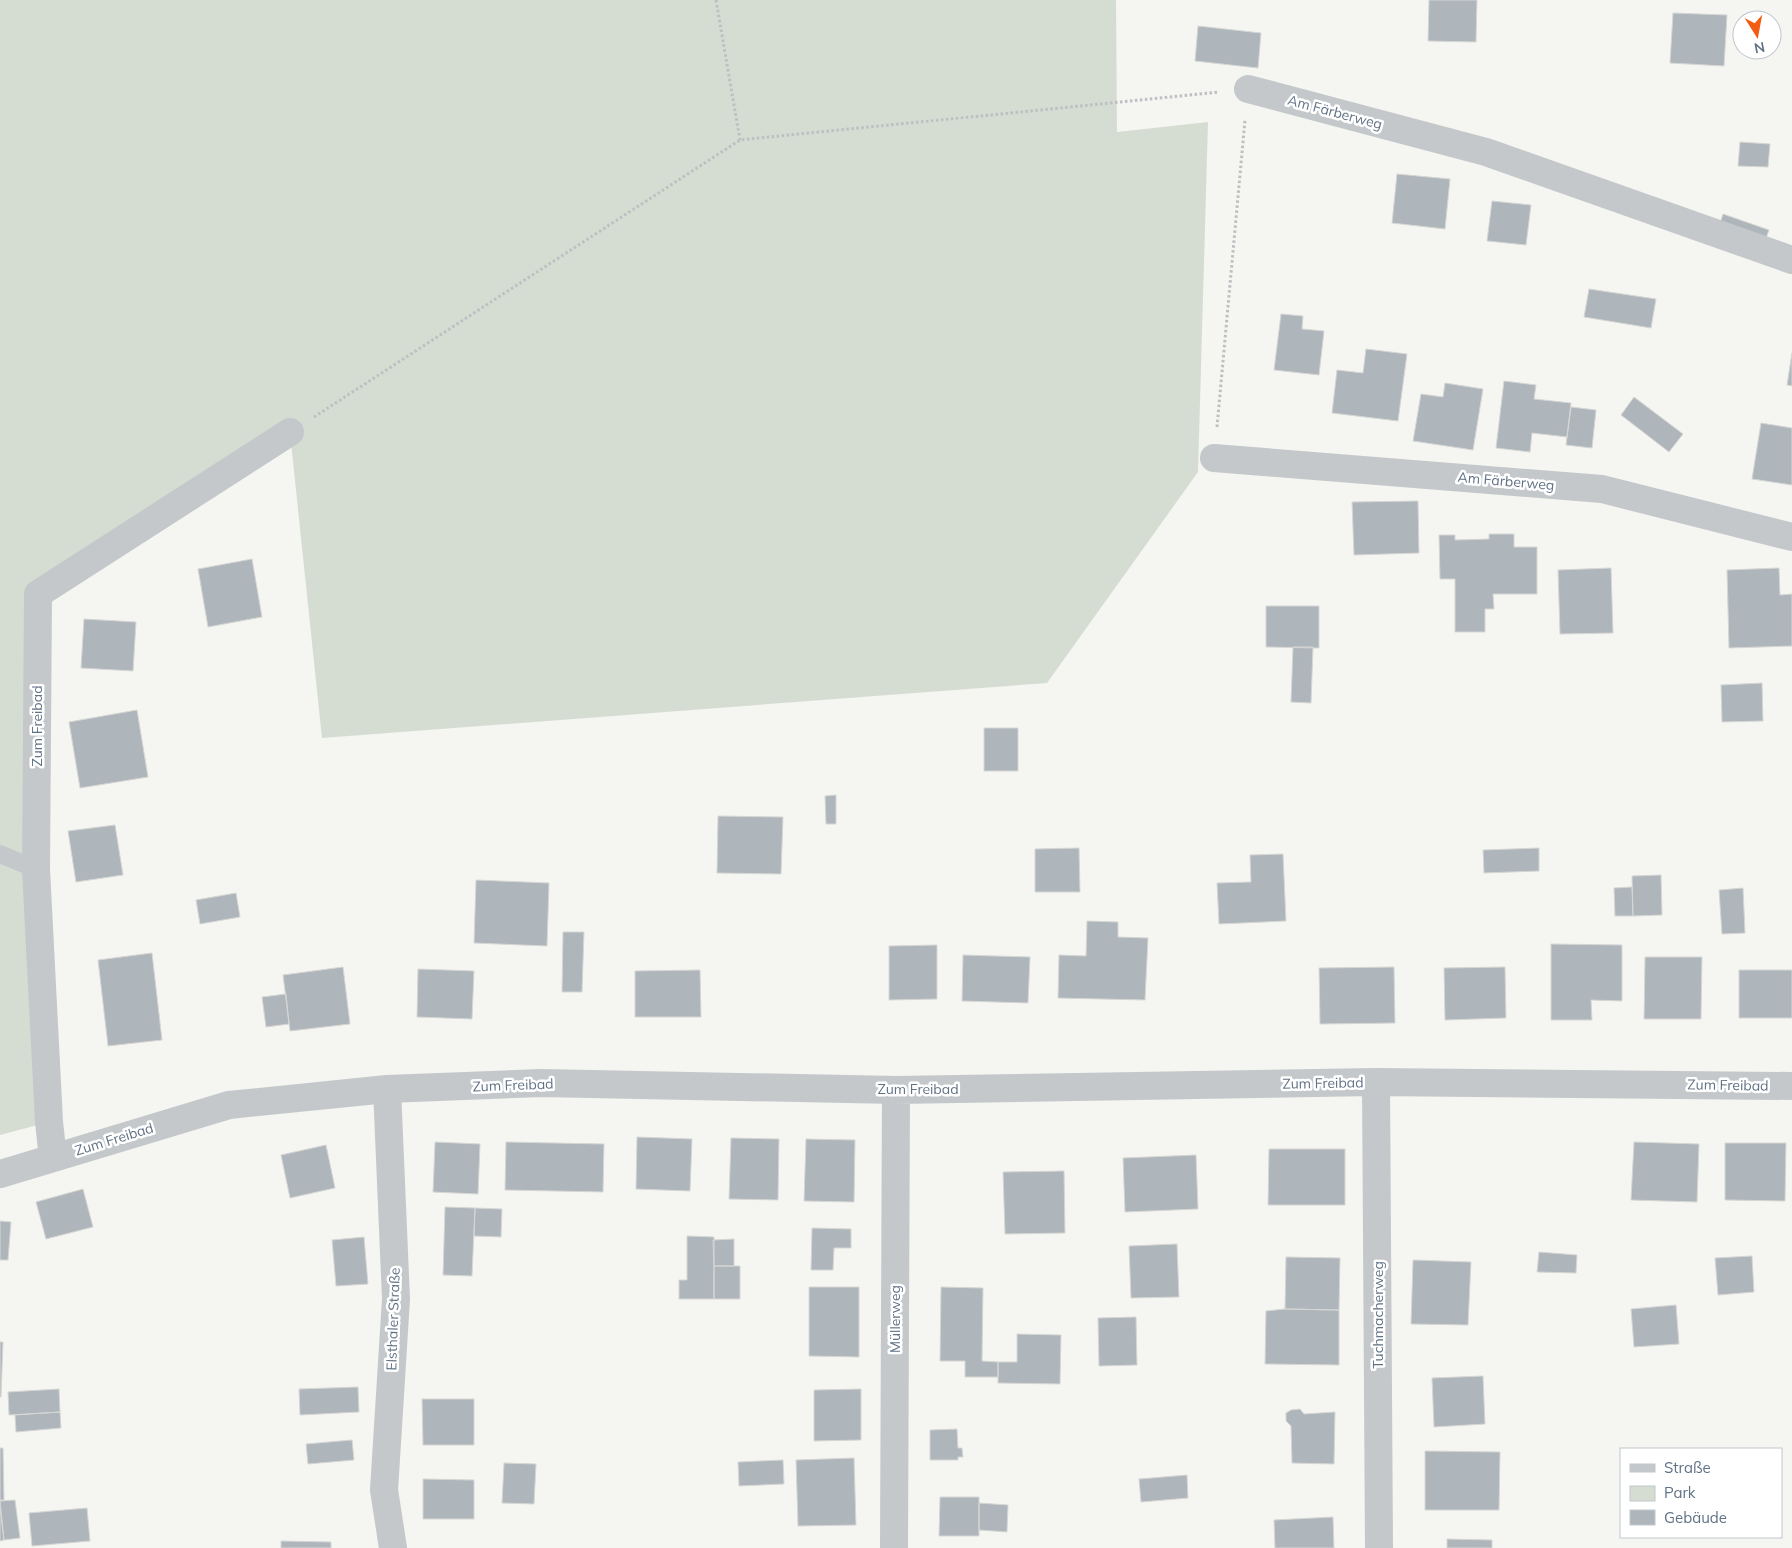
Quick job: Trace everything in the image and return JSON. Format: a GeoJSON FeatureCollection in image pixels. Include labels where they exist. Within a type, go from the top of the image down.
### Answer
{"type":"FeatureCollection","features":[{"type":"Feature","properties":{"kind":"street","name":"Am Färberweg"},"geometry":{"type":"LineString","coordinates":[[1248,88],[1486,152],[1792,260]]}},
{"type":"Feature","properties":{"kind":"street","name":"Zum Freibad"},"geometry":{"type":"LineString","coordinates":[[52,1158],[36,869],[38,594],[290,432]]}},
{"type":"Feature","properties":{"kind":"street","name":"Am Färberweg"},"geometry":{"type":"LineString","coordinates":[[1214,458],[1602,489],[1792,536]]}},
{"type":"Feature","properties":{"kind":"street","name":"Zum Freibad"},"geometry":{"type":"LineString","coordinates":[[0,1174],[230,1105],[387,1089],[541,1083],[896,1090],[1376,1082],[1792,1086]]}},
{"type":"Feature","properties":{"kind":"street","name":"Tuchmacherweg"},"geometry":{"type":"LineString","coordinates":[[1376,1082],[1379,1548]]}},
{"type":"Feature","properties":{"kind":"street","name":"Elsthaler Straße"},"geometry":{"type":"LineString","coordinates":[[387,1089],[396,1298],[384,1490],[393,1548]]}},
{"type":"Feature","properties":{"kind":"street","name":"Müllerweg"},"geometry":{"type":"LineString","coordinates":[[894,1548],[896,1090]]}},
{"type":"Feature","properties":{"kind":"lane"},"geometry":{"type":"LineString","coordinates":[[0,854],[36,869]]}},
{"type":"Feature","properties":{"kind":"path"},"geometry":{"type":"LineString","coordinates":[[716,0],[740,140]]}},
{"type":"Feature","properties":{"kind":"path"},"geometry":{"type":"LineString","coordinates":[[290,432],[740,140],[1248,88],[1214,458]]}},
{"type":"Feature","properties":{"kind":"green space"},"geometry":{"type":"Polygon","coordinates":[[[0,0],[1116,0],[1117,132],[1208,122],[1198,472],[1047,683],[322,738],[290,433],[38,594],[49,1122],[0,1135],[0,0]]]}},
{"type":"Feature","properties":{"kind":"building"},"geometry":{"type":"Polygon","coordinates":[[[1429,0],[1477,0],[1476,42],[1428,41],[1429,0]]]}},
{"type":"Feature","properties":{"kind":"building"},"geometry":{"type":"Polygon","coordinates":[[[1673,13],[1727,15],[1724,66],[1670,63],[1673,13]]]}},
{"type":"Feature","properties":{"kind":"building"},"geometry":{"type":"Polygon","coordinates":[[[1198,26],[1261,33],[1258,68],[1195,61],[1198,26]]]}},
{"type":"Feature","properties":{"kind":"building"},"geometry":{"type":"Polygon","coordinates":[[[1740,142],[1770,144],[1768,167],[1738,166],[1740,142]]]}},
{"type":"Feature","properties":{"kind":"building"},"geometry":{"type":"Polygon","coordinates":[[[1397,174],[1450,179],[1445,229],[1392,223],[1397,174]]]}},
{"type":"Feature","properties":{"kind":"building"},"geometry":{"type":"Polygon","coordinates":[[[1492,201],[1531,205],[1526,245],[1487,241],[1492,201]]]}},
{"type":"Feature","properties":{"kind":"building"},"geometry":{"type":"Polygon","coordinates":[[[1723,214],[1769,230],[1762,249],[1717,233],[1723,214]]]}},
{"type":"Feature","properties":{"kind":"building"},"geometry":{"type":"Polygon","coordinates":[[[1589,289],[1656,299],[1651,328],[1584,317],[1589,289]]]}},
{"type":"Feature","properties":{"kind":"building"},"geometry":{"type":"Polygon","coordinates":[[[1281,314],[1303,316],[1302,329],[1324,331],[1319,375],[1274,370],[1281,314]]]}},
{"type":"Feature","properties":{"kind":"building"},"geometry":{"type":"Polygon","coordinates":[[[1366,349],[1407,354],[1398,421],[1332,413],[1337,370],[1363,373],[1366,349]]]}},
{"type":"Feature","properties":{"kind":"building"},"geometry":{"type":"Polygon","coordinates":[[[1792,353],[1792,386],[1787,385],[1792,353]]]}},
{"type":"Feature","properties":{"kind":"building"},"geometry":{"type":"Polygon","coordinates":[[[1504,381],[1536,385],[1534,399],[1571,403],[1567,437],[1532,433],[1530,452],[1496,448],[1504,381]]]}},
{"type":"Feature","properties":{"kind":"building"},"geometry":{"type":"Polygon","coordinates":[[[1445,383],[1483,389],[1473,450],[1413,441],[1421,394],[1443,397],[1445,383]]]}},
{"type":"Feature","properties":{"kind":"building"},"geometry":{"type":"Polygon","coordinates":[[[1634,397],[1683,434],[1669,452],[1621,415],[1634,397]]]}},
{"type":"Feature","properties":{"kind":"building"},"geometry":{"type":"Polygon","coordinates":[[[1571,407],[1596,410],[1592,448],[1566,445],[1571,407]]]}},
{"type":"Feature","properties":{"kind":"building"},"geometry":{"type":"Polygon","coordinates":[[[1761,423],[1792,428],[1792,485],[1752,479],[1761,423]]]}},
{"type":"Feature","properties":{"kind":"building"},"geometry":{"type":"Polygon","coordinates":[[[1418,501],[1419,553],[1354,555],[1352,502],[1418,501]]]}},
{"type":"Feature","properties":{"kind":"building"},"geometry":{"type":"Polygon","coordinates":[[[1489,534],[1514,534],[1514,547],[1537,547],[1537,594],[1493,594],[1494,609],[1485,609],[1485,632],[1455,632],[1455,579],[1440,579],[1439,535],[1455,535],[1455,540],[1489,539],[1489,534]]]}},
{"type":"Feature","properties":{"kind":"building"},"geometry":{"type":"Polygon","coordinates":[[[252,559],[262,617],[208,627],[198,569],[252,559]]]}},
{"type":"Feature","properties":{"kind":"building"},"geometry":{"type":"Polygon","coordinates":[[[1611,568],[1613,633],[1560,634],[1558,570],[1611,568]]]}},
{"type":"Feature","properties":{"kind":"building"},"geometry":{"type":"Polygon","coordinates":[[[1779,568],[1780,595],[1792,594],[1792,646],[1729,648],[1727,570],[1779,568]]]}},
{"type":"Feature","properties":{"kind":"building"},"geometry":{"type":"Polygon","coordinates":[[[1266,606],[1319,606],[1319,648],[1266,647],[1266,606]]]}},
{"type":"Feature","properties":{"kind":"building"},"geometry":{"type":"Polygon","coordinates":[[[84,619],[136,622],[133,671],[81,668],[84,619]]]}},
{"type":"Feature","properties":{"kind":"building"},"geometry":{"type":"Polygon","coordinates":[[[1293,647],[1313,647],[1311,703],[1291,702],[1293,647]]]}},
{"type":"Feature","properties":{"kind":"building"},"geometry":{"type":"Polygon","coordinates":[[[1762,683],[1763,721],[1722,722],[1721,685],[1762,683]]]}},
{"type":"Feature","properties":{"kind":"building"},"geometry":{"type":"Polygon","coordinates":[[[137,710],[148,777],[80,788],[69,722],[137,710]]]}},
{"type":"Feature","properties":{"kind":"building"},"geometry":{"type":"Polygon","coordinates":[[[984,728],[1018,728],[1018,771],[984,771],[984,728]]]}},
{"type":"Feature","properties":{"kind":"building"},"geometry":{"type":"Polygon","coordinates":[[[836,795],[836,824],[826,824],[825,796],[836,795]]]}},
{"type":"Feature","properties":{"kind":"building"},"geometry":{"type":"Polygon","coordinates":[[[718,816],[783,817],[781,874],[717,873],[718,816]]]}},
{"type":"Feature","properties":{"kind":"building"},"geometry":{"type":"Polygon","coordinates":[[[115,825],[123,875],[76,882],[68,831],[115,825]]]}},
{"type":"Feature","properties":{"kind":"building"},"geometry":{"type":"Polygon","coordinates":[[[1079,848],[1080,892],[1035,892],[1035,849],[1079,848]]]}},
{"type":"Feature","properties":{"kind":"building"},"geometry":{"type":"Polygon","coordinates":[[[1539,848],[1539,871],[1484,873],[1483,850],[1539,848]]]}},
{"type":"Feature","properties":{"kind":"building"},"geometry":{"type":"Polygon","coordinates":[[[1283,854],[1286,921],[1219,924],[1217,883],[1251,882],[1250,855],[1283,854]]]}},
{"type":"Feature","properties":{"kind":"building"},"geometry":{"type":"Polygon","coordinates":[[[1661,875],[1662,915],[1633,916],[1632,876],[1661,875]]]}},
{"type":"Feature","properties":{"kind":"building"},"geometry":{"type":"Polygon","coordinates":[[[476,880],[549,883],[547,946],[474,943],[476,880]]]}},
{"type":"Feature","properties":{"kind":"building"},"geometry":{"type":"Polygon","coordinates":[[[1632,887],[1633,916],[1615,916],[1614,888],[1632,887]]]}},
{"type":"Feature","properties":{"kind":"building"},"geometry":{"type":"Polygon","coordinates":[[[1743,888],[1745,933],[1722,934],[1719,890],[1743,888]]]}},
{"type":"Feature","properties":{"kind":"building"},"geometry":{"type":"Polygon","coordinates":[[[236,893],[240,917],[200,924],[196,900],[236,893]]]}},
{"type":"Feature","properties":{"kind":"building"},"geometry":{"type":"Polygon","coordinates":[[[1087,921],[1118,922],[1118,937],[1148,938],[1145,1000],[1058,998],[1059,955],[1086,956],[1087,921]]]}},
{"type":"Feature","properties":{"kind":"building"},"geometry":{"type":"Polygon","coordinates":[[[563,932],[584,932],[582,992],[562,992],[563,932]]]}},
{"type":"Feature","properties":{"kind":"building"},"geometry":{"type":"Polygon","coordinates":[[[1551,944],[1622,945],[1622,1001],[1591,1000],[1592,1020],[1551,1020],[1551,944]]]}},
{"type":"Feature","properties":{"kind":"building"},"geometry":{"type":"Polygon","coordinates":[[[937,945],[937,999],[889,1000],[889,946],[937,945]]]}},
{"type":"Feature","properties":{"kind":"building"},"geometry":{"type":"Polygon","coordinates":[[[152,953],[162,1040],[108,1046],[98,960],[152,953]]]}},
{"type":"Feature","properties":{"kind":"building"},"geometry":{"type":"Polygon","coordinates":[[[963,955],[1030,957],[1028,1003],[962,1001],[963,955]]]}},
{"type":"Feature","properties":{"kind":"building"},"geometry":{"type":"Polygon","coordinates":[[[1645,957],[1702,957],[1701,1019],[1644,1019],[1645,957]]]}},
{"type":"Feature","properties":{"kind":"building"},"geometry":{"type":"Polygon","coordinates":[[[343,967],[350,1024],[290,1031],[283,975],[343,967]]]}},
{"type":"Feature","properties":{"kind":"building"},"geometry":{"type":"Polygon","coordinates":[[[1394,967],[1395,1023],[1320,1024],[1319,968],[1394,967]]]}},
{"type":"Feature","properties":{"kind":"building"},"geometry":{"type":"Polygon","coordinates":[[[1505,967],[1506,1018],[1445,1020],[1444,968],[1505,967]]]}},
{"type":"Feature","properties":{"kind":"building"},"geometry":{"type":"Polygon","coordinates":[[[418,969],[474,971],[472,1019],[417,1017],[418,969]]]}},
{"type":"Feature","properties":{"kind":"building"},"geometry":{"type":"Polygon","coordinates":[[[700,970],[701,1017],[635,1017],[635,971],[700,970]]]}},
{"type":"Feature","properties":{"kind":"building"},"geometry":{"type":"Polygon","coordinates":[[[1739,970],[1792,970],[1792,1018],[1739,1018],[1739,970]]]}},
{"type":"Feature","properties":{"kind":"building"},"geometry":{"type":"Polygon","coordinates":[[[286,994],[289,1024],[266,1027],[262,997],[286,994]]]}},
{"type":"Feature","properties":{"kind":"building"},"geometry":{"type":"Polygon","coordinates":[[[637,1137],[692,1139],[690,1191],[636,1189],[637,1137]]]}},
{"type":"Feature","properties":{"kind":"building"},"geometry":{"type":"Polygon","coordinates":[[[731,1138],[779,1139],[778,1200],[729,1199],[731,1138]]]}},
{"type":"Feature","properties":{"kind":"building"},"geometry":{"type":"Polygon","coordinates":[[[806,1139],[855,1140],[854,1202],[804,1201],[806,1139]]]}},
{"type":"Feature","properties":{"kind":"building"},"geometry":{"type":"Polygon","coordinates":[[[435,1142],[480,1144],[478,1194],[433,1192],[435,1142]]]}},
{"type":"Feature","properties":{"kind":"building"},"geometry":{"type":"Polygon","coordinates":[[[506,1142],[604,1144],[603,1192],[505,1190],[506,1142]]]}},
{"type":"Feature","properties":{"kind":"building"},"geometry":{"type":"Polygon","coordinates":[[[1634,1142],[1699,1144],[1697,1202],[1631,1200],[1634,1142]]]}},
{"type":"Feature","properties":{"kind":"building"},"geometry":{"type":"Polygon","coordinates":[[[1725,1143],[1786,1143],[1785,1201],[1725,1200],[1725,1143]]]}},
{"type":"Feature","properties":{"kind":"building"},"geometry":{"type":"Polygon","coordinates":[[[326,1145],[335,1188],[290,1198],[281,1155],[326,1145]]]}},
{"type":"Feature","properties":{"kind":"building"},"geometry":{"type":"Polygon","coordinates":[[[1269,1149],[1345,1149],[1345,1205],[1268,1205],[1269,1149]]]}},
{"type":"Feature","properties":{"kind":"building"},"geometry":{"type":"Polygon","coordinates":[[[1196,1155],[1198,1209],[1125,1212],[1123,1158],[1196,1155]]]}},
{"type":"Feature","properties":{"kind":"building"},"geometry":{"type":"Polygon","coordinates":[[[1064,1171],[1065,1233],[1005,1234],[1003,1172],[1064,1171]]]}},
{"type":"Feature","properties":{"kind":"building"},"geometry":{"type":"Polygon","coordinates":[[[83,1189],[93,1227],[46,1239],[36,1202],[83,1189]]]}},
{"type":"Feature","properties":{"kind":"building"},"geometry":{"type":"Polygon","coordinates":[[[445,1207],[475,1208],[472,1276],[443,1275],[445,1207]]]}},
{"type":"Feature","properties":{"kind":"building"},"geometry":{"type":"Polygon","coordinates":[[[475,1208],[502,1209],[501,1237],[474,1236],[475,1208]]]}},
{"type":"Feature","properties":{"kind":"building"},"geometry":{"type":"Polygon","coordinates":[[[0,1221],[11,1222],[8,1260],[0,1260],[0,1221]]]}},
{"type":"Feature","properties":{"kind":"building"},"geometry":{"type":"Polygon","coordinates":[[[812,1228],[851,1229],[851,1248],[834,1248],[833,1270],[811,1270],[812,1228]]]}},
{"type":"Feature","properties":{"kind":"building"},"geometry":{"type":"Polygon","coordinates":[[[687,1236],[714,1237],[714,1299],[679,1299],[679,1280],[687,1280],[687,1236]]]}},
{"type":"Feature","properties":{"kind":"building"},"geometry":{"type":"Polygon","coordinates":[[[364,1237],[368,1284],[336,1286],[332,1240],[364,1237]]]}},
{"type":"Feature","properties":{"kind":"building"},"geometry":{"type":"Polygon","coordinates":[[[734,1239],[734,1266],[714,1266],[713,1240],[734,1239]]]}},
{"type":"Feature","properties":{"kind":"building"},"geometry":{"type":"Polygon","coordinates":[[[1177,1244],[1179,1297],[1131,1298],[1129,1246],[1177,1244]]]}},
{"type":"Feature","properties":{"kind":"building"},"geometry":{"type":"Polygon","coordinates":[[[1539,1252],[1577,1255],[1576,1273],[1537,1272],[1539,1252]]]}},
{"type":"Feature","properties":{"kind":"building"},"geometry":{"type":"Polygon","coordinates":[[[1752,1256],[1754,1292],[1718,1295],[1715,1258],[1752,1256]]]}},
{"type":"Feature","properties":{"kind":"building"},"geometry":{"type":"Polygon","coordinates":[[[1286,1257],[1340,1258],[1339,1310],[1285,1309],[1286,1257]]]}},
{"type":"Feature","properties":{"kind":"building"},"geometry":{"type":"Polygon","coordinates":[[[1413,1260],[1471,1262],[1468,1325],[1411,1324],[1413,1260]]]}},
{"type":"Feature","properties":{"kind":"building"},"geometry":{"type":"Polygon","coordinates":[[[714,1266],[740,1266],[740,1299],[714,1299],[714,1266]]]}},
{"type":"Feature","properties":{"kind":"building"},"geometry":{"type":"Polygon","coordinates":[[[809,1287],[859,1287],[859,1357],[809,1356],[809,1287]]]}},
{"type":"Feature","properties":{"kind":"building"},"geometry":{"type":"Polygon","coordinates":[[[941,1287],[983,1288],[982,1361],[998,1362],[998,1377],[965,1377],[965,1361],[940,1361],[941,1287]]]}},
{"type":"Feature","properties":{"kind":"building"},"geometry":{"type":"Polygon","coordinates":[[[1676,1305],[1679,1344],[1634,1347],[1631,1309],[1676,1305]]]}},
{"type":"Feature","properties":{"kind":"building"},"geometry":{"type":"Polygon","coordinates":[[[1285,1309],[1339,1310],[1339,1365],[1265,1364],[1266,1311],[1285,1309]]]}},
{"type":"Feature","properties":{"kind":"building"},"geometry":{"type":"Polygon","coordinates":[[[1136,1317],[1137,1365],[1099,1366],[1098,1318],[1136,1317]]]}},
{"type":"Feature","properties":{"kind":"building"},"geometry":{"type":"Polygon","coordinates":[[[1017,1334],[1061,1335],[1060,1384],[998,1383],[998,1362],[1017,1362],[1017,1334]]]}},
{"type":"Feature","properties":{"kind":"building"},"geometry":{"type":"Polygon","coordinates":[[[0,1342],[3,1342],[1,1397],[0,1397],[0,1342]]]}},
{"type":"Feature","properties":{"kind":"building"},"geometry":{"type":"Polygon","coordinates":[[[1483,1376],[1485,1424],[1434,1427],[1432,1378],[1483,1376]]]}},
{"type":"Feature","properties":{"kind":"building"},"geometry":{"type":"Polygon","coordinates":[[[358,1387],[359,1412],[300,1415],[299,1389],[358,1387]]]}},
{"type":"Feature","properties":{"kind":"building"},"geometry":{"type":"Polygon","coordinates":[[[59,1389],[60,1412],[9,1415],[8,1392],[59,1389]]]}},
{"type":"Feature","properties":{"kind":"building"},"geometry":{"type":"Polygon","coordinates":[[[861,1389],[861,1440],[814,1441],[814,1390],[861,1389]]]}},
{"type":"Feature","properties":{"kind":"building"},"geometry":{"type":"Polygon","coordinates":[[[422,1399],[474,1399],[474,1445],[423,1445],[422,1399]]]}},
{"type":"Feature","properties":{"kind":"building"},"geometry":{"type":"Polygon","coordinates":[[[1300,1409],[1304,1414],[1335,1412],[1334,1464],[1292,1463],[1291,1426],[1286,1421],[1286,1413],[1291,1410],[1300,1409]]]}},
{"type":"Feature","properties":{"kind":"building"},"geometry":{"type":"Polygon","coordinates":[[[60,1412],[61,1428],[16,1432],[15,1415],[60,1412]]]}},
{"type":"Feature","properties":{"kind":"building"},"geometry":{"type":"Polygon","coordinates":[[[957,1429],[958,1448],[962,1448],[963,1457],[958,1457],[958,1460],[930,1460],[930,1430],[957,1429]]]}},
{"type":"Feature","properties":{"kind":"building"},"geometry":{"type":"Polygon","coordinates":[[[352,1440],[354,1460],[308,1464],[306,1444],[352,1440]]]}},
{"type":"Feature","properties":{"kind":"building"},"geometry":{"type":"Polygon","coordinates":[[[0,1448],[3,1448],[4,1500],[0,1500],[0,1448]]]}},
{"type":"Feature","properties":{"kind":"building"},"geometry":{"type":"Polygon","coordinates":[[[1425,1451],[1500,1452],[1499,1510],[1425,1510],[1425,1451]]]}},
{"type":"Feature","properties":{"kind":"building"},"geometry":{"type":"Polygon","coordinates":[[[854,1458],[856,1525],[798,1526],[796,1460],[854,1458]]]}},
{"type":"Feature","properties":{"kind":"building"},"geometry":{"type":"Polygon","coordinates":[[[783,1460],[784,1484],[739,1486],[738,1462],[783,1460]]]}},
{"type":"Feature","properties":{"kind":"building"},"geometry":{"type":"Polygon","coordinates":[[[504,1463],[536,1464],[534,1504],[502,1503],[504,1463]]]}},
{"type":"Feature","properties":{"kind":"building"},"geometry":{"type":"Polygon","coordinates":[[[1187,1475],[1188,1498],[1141,1502],[1139,1479],[1187,1475]]]}},
{"type":"Feature","properties":{"kind":"building"},"geometry":{"type":"Polygon","coordinates":[[[423,1479],[474,1480],[474,1519],[423,1519],[423,1479]]]}},
{"type":"Feature","properties":{"kind":"building"},"geometry":{"type":"Polygon","coordinates":[[[940,1497],[979,1497],[979,1536],[939,1536],[940,1497]]]}},
{"type":"Feature","properties":{"kind":"building"},"geometry":{"type":"Polygon","coordinates":[[[15,1500],[20,1538],[4,1540],[0,1501],[15,1500]]]}},
{"type":"Feature","properties":{"kind":"building"},"geometry":{"type":"Polygon","coordinates":[[[979,1503],[1008,1505],[1007,1532],[979,1530],[979,1503]]]}},
{"type":"Feature","properties":{"kind":"building"},"geometry":{"type":"Polygon","coordinates":[[[0,1507],[4,1540],[0,1541],[0,1507]]]}},
{"type":"Feature","properties":{"kind":"building"},"geometry":{"type":"Polygon","coordinates":[[[87,1508],[90,1541],[32,1546],[29,1513],[87,1508]]]}},
{"type":"Feature","properties":{"kind":"building"},"geometry":{"type":"Polygon","coordinates":[[[1333,1517],[1334,1548],[1275,1548],[1274,1520],[1333,1517]]]}},
{"type":"Feature","properties":{"kind":"building"},"geometry":{"type":"Polygon","coordinates":[[[1447,1539],[1492,1540],[1492,1548],[1447,1548],[1447,1539]]]}},
{"type":"Feature","properties":{"kind":"building"},"geometry":{"type":"Polygon","coordinates":[[[281,1541],[331,1542],[331,1548],[281,1548],[281,1541]]]}}]}
